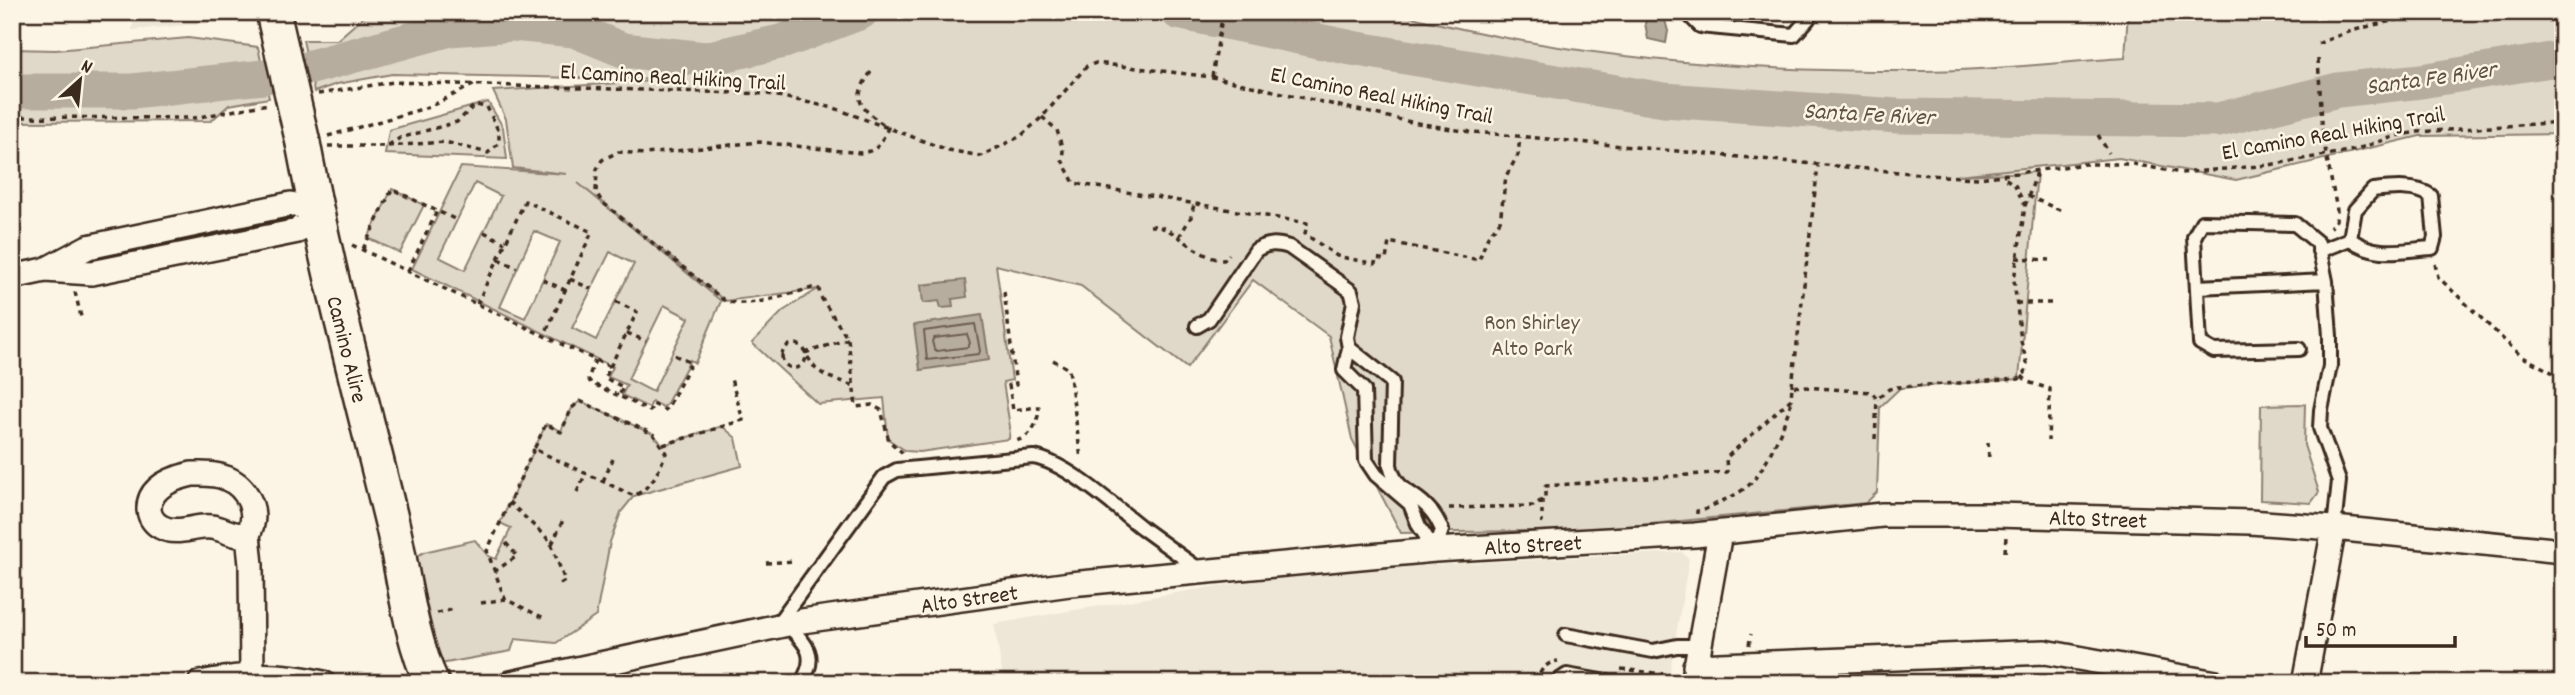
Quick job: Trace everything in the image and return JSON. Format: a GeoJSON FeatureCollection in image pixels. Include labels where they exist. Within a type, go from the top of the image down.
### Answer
{"type":"FeatureCollection","features":[{"type":"Feature","properties":{"kind":"street","name":"Camino Alire"},"geometry":{"type":"LineString","coordinates":[[274,12],[316,142],[316,211],[328,267],[397,543],[422,662],[432,683]]}},
{"type":"Feature","properties":{"kind":"street"},"geometry":{"type":"LineString","coordinates":[[12,276],[45,270],[88,247],[173,228],[291,204],[316,211]]}},
{"type":"Feature","properties":{"kind":"street","name":"Alto Street"},"geometry":{"type":"LineString","coordinates":[[511,683],[781,626],[1070,584],[1435,550],[1720,533],[1882,515],[2007,515],[2250,522],[2563,551]]}},
{"type":"Feature","properties":{"kind":"street"},"geometry":{"type":"LineString","coordinates":[[2305,683],[2334,528]]}},
{"type":"Feature","properties":{"kind":"street"},"geometry":{"type":"LineString","coordinates":[[1720,533],[1696,665],[2045,652],[2216,683]]}},
{"type":"Feature","properties":{"kind":"street"},"geometry":{"type":"LineString","coordinates":[[248,534],[251,565],[252,675]]}},
{"type":"Feature","properties":{"kind":"street"},"geometry":{"type":"LineString","coordinates":[[200,683],[252,675],[290,675],[323,683]]}},
{"type":"Feature","properties":{"kind":"lane"},"geometry":{"type":"LineString","coordinates":[[1686,12],[1700,26],[1794,35],[1808,19],[1809,12]]}},
{"type":"Feature","properties":{"kind":"lane"},"geometry":{"type":"LineString","coordinates":[[2318,247],[2350,239],[2363,248],[2380,252],[2432,248],[2435,237],[2431,195],[2425,191],[2392,187],[2373,190],[2355,210],[2350,239]]}},
{"type":"Feature","properties":{"kind":"lane"},"geometry":{"type":"LineString","coordinates":[[2299,349],[2214,351],[2200,343],[2194,237],[2202,222],[2295,224],[2318,247],[2326,281],[2330,366],[2320,428],[2339,481],[2334,528]]}},
{"type":"Feature","properties":{"kind":"lane"},"geometry":{"type":"LineString","coordinates":[[1197,327],[1209,319],[1256,250],[1265,244],[1289,247],[1351,291],[1353,302],[1345,370],[1364,390],[1366,460],[1376,475],[1410,504],[1419,526],[1435,550]]}},
{"type":"Feature","properties":{"kind":"lane"},"geometry":{"type":"LineString","coordinates":[[2197,287],[2326,281]]}},
{"type":"Feature","properties":{"kind":"lane"},"geometry":{"type":"LineString","coordinates":[[1349,348],[1391,382],[1390,465],[1393,478],[1398,485],[1430,509],[1442,530],[1435,550]]}},
{"type":"Feature","properties":{"kind":"lane"},"geometry":{"type":"LineString","coordinates":[[801,683],[810,670],[806,642],[781,626],[884,477],[897,470],[1033,457],[1046,459],[1104,497],[1200,570]]}},
{"type":"Feature","properties":{"kind":"lane"},"geometry":{"type":"LineString","coordinates":[[1566,635],[1653,651],[1676,646],[1696,665]]}},
{"type":"Feature","properties":{"kind":"lane"},"geometry":{"type":"LineString","coordinates":[[1555,683],[1567,676],[1613,683]]}},
{"type":"Feature","properties":{"kind":"path"},"geometry":{"type":"LineString","coordinates":[[1212,77],[1223,12]]}},
{"type":"Feature","properties":{"kind":"path"},"geometry":{"type":"LineString","coordinates":[[2318,44],[2397,20],[2443,12]]}},
{"type":"Feature","properties":{"kind":"path"},"geometry":{"type":"LineString","coordinates":[[2318,59],[2323,138],[2337,210],[2336,220],[2318,247]]}},
{"type":"Feature","properties":{"kind":"path","name":"El Camino Real Hiking Trail"},"geometry":{"type":"LineString","coordinates":[[318,94],[393,82],[768,94],[834,108],[948,150],[981,156],[1021,136],[1042,117],[1087,66],[1096,63],[1212,77],[1406,121],[1463,131],[1942,176],[2001,176],[2085,164],[2133,164],[2180,173],[2269,165],[2364,148],[2396,136],[2418,132],[2563,122]]}},
{"type":"Feature","properties":{"kind":"path"},"geometry":{"type":"LineString","coordinates":[[871,72],[858,95],[861,107],[888,128],[879,145],[871,151],[860,153],[759,142],[646,154],[618,152],[602,160],[596,178],[596,192],[602,202],[725,301],[752,303],[812,288],[819,289],[820,296],[848,339],[856,407],[872,405],[881,410],[889,441],[905,454]]}},
{"type":"Feature","properties":{"kind":"path"},"geometry":{"type":"LineString","coordinates":[[316,142],[429,107],[477,83]]}},
{"type":"Feature","properties":{"kind":"path"},"geometry":{"type":"LineString","coordinates":[[12,117],[194,118],[270,104]]}},
{"type":"Feature","properties":{"kind":"path"},"geometry":{"type":"LineString","coordinates":[[316,142],[387,146],[445,142],[488,153],[499,144],[499,132],[486,107],[475,105],[457,122],[400,138],[387,146]]}},
{"type":"Feature","properties":{"kind":"path"},"geometry":{"type":"LineString","coordinates":[[1042,117],[1057,131],[1063,150],[1062,160],[1074,183],[1307,223],[1306,234],[1337,256],[1375,264],[1376,258],[1386,260],[1389,242],[1479,260],[1488,236],[1500,221],[1506,176],[1518,155],[1520,136]]}},
{"type":"Feature","properties":{"kind":"path"},"geometry":{"type":"LineString","coordinates":[[2098,135],[2109,153]]}},
{"type":"Feature","properties":{"kind":"path"},"geometry":{"type":"LineString","coordinates":[[1697,520],[1697,511],[1704,510],[1749,485],[1788,418],[1818,166]]}},
{"type":"Feature","properties":{"kind":"path"},"geometry":{"type":"LineString","coordinates":[[1877,399],[1889,388],[2019,379],[2022,376],[2027,363],[2021,341],[2014,280],[2025,206],[2037,172]]}},
{"type":"Feature","properties":{"kind":"path"},"geometry":{"type":"LineString","coordinates":[[2001,176],[2015,185],[2025,206]]}},
{"type":"Feature","properties":{"kind":"path"},"geometry":{"type":"LineString","coordinates":[[363,250],[392,189],[457,220]]}},
{"type":"Feature","properties":{"kind":"path"},"geometry":{"type":"LineString","coordinates":[[2028,196],[2063,212]]}},
{"type":"Feature","properties":{"kind":"path"},"geometry":{"type":"LineString","coordinates":[[476,304],[525,201],[592,232],[544,336]]}},
{"type":"Feature","properties":{"kind":"path"},"geometry":{"type":"LineString","coordinates":[[1179,237],[1191,218],[1194,204]]}},
{"type":"Feature","properties":{"kind":"path"},"geometry":{"type":"LineString","coordinates":[[408,271],[437,211]]}},
{"type":"Feature","properties":{"kind":"path"},"geometry":{"type":"LineString","coordinates":[[1150,226],[1158,225],[1205,257],[1224,260],[1229,254]]}},
{"type":"Feature","properties":{"kind":"path"},"geometry":{"type":"LineString","coordinates":[[484,232],[505,243]]}},
{"type":"Feature","properties":{"kind":"path"},"geometry":{"type":"LineString","coordinates":[[352,245],[610,368]]}},
{"type":"Feature","properties":{"kind":"path"},"geometry":{"type":"LineString","coordinates":[[2432,248],[2438,277],[2521,356],[2563,378]]}},
{"type":"Feature","properties":{"kind":"path"},"geometry":{"type":"LineString","coordinates":[[2016,258],[2050,260]]}},
{"type":"Feature","properties":{"kind":"path"},"geometry":{"type":"LineString","coordinates":[[498,259],[517,268]]}},
{"type":"Feature","properties":{"kind":"path"},"geometry":{"type":"LineString","coordinates":[[570,279],[591,289]]}},
{"type":"Feature","properties":{"kind":"path"},"geometry":{"type":"LineString","coordinates":[[543,280],[565,290]]}},
{"type":"Feature","properties":{"kind":"path"},"geometry":{"type":"LineString","coordinates":[[75,292],[82,321]]}},
{"type":"Feature","properties":{"kind":"path"},"geometry":{"type":"LineString","coordinates":[[1004,292],[1016,385],[1009,385],[1013,410],[1039,407],[1039,416],[1028,437],[1005,442]]}},
{"type":"Feature","properties":{"kind":"path"},"geometry":{"type":"LineString","coordinates":[[615,301],[637,312],[605,379],[623,387],[619,396]]}},
{"type":"Feature","properties":{"kind":"path"},"geometry":{"type":"LineString","coordinates":[[2016,303],[2051,303]]}},
{"type":"Feature","properties":{"kind":"path"},"geometry":{"type":"LineString","coordinates":[[627,333],[646,341]]}},
{"type":"Feature","properties":{"kind":"path"},"geometry":{"type":"LineString","coordinates":[[805,353],[848,339]]}},
{"type":"Feature","properties":{"kind":"path"},"geometry":{"type":"LineString","coordinates":[[805,353],[805,361],[795,368],[787,366],[782,360],[783,352],[790,345],[801,347],[805,353],[815,368],[826,376],[854,386]]}},
{"type":"Feature","properties":{"kind":"path"},"geometry":{"type":"LineString","coordinates":[[595,360],[588,379],[591,383],[650,411],[653,404],[665,410],[691,363],[671,354]]}},
{"type":"Feature","properties":{"kind":"path"},"geometry":{"type":"LineString","coordinates":[[1053,360],[1069,369],[1080,458]]}},
{"type":"Feature","properties":{"kind":"path"},"geometry":{"type":"LineString","coordinates":[[2022,376],[2028,382],[2050,389],[2048,441]]}},
{"type":"Feature","properties":{"kind":"path"},"geometry":{"type":"LineString","coordinates":[[663,445],[743,420],[734,397],[731,379]]}},
{"type":"Feature","properties":{"kind":"path"},"geometry":{"type":"LineString","coordinates":[[1792,386],[1872,392],[1877,399],[1875,439]]}},
{"type":"Feature","properties":{"kind":"path"},"geometry":{"type":"LineString","coordinates":[[1444,508],[1533,506],[1545,498],[1545,486],[1727,472],[1726,458],[1791,399]]}},
{"type":"Feature","properties":{"kind":"path"},"geometry":{"type":"LineString","coordinates":[[505,598],[486,551],[534,449],[546,424],[561,432],[572,408],[580,401],[653,434],[666,453],[654,481],[634,496],[534,449]]}},
{"type":"Feature","properties":{"kind":"path"},"geometry":{"type":"LineString","coordinates":[[1988,442],[1989,461]]}},
{"type":"Feature","properties":{"kind":"path"},"geometry":{"type":"LineString","coordinates":[[603,481],[613,459]]}},
{"type":"Feature","properties":{"kind":"path"},"geometry":{"type":"LineString","coordinates":[[577,492],[586,473]]}},
{"type":"Feature","properties":{"kind":"path"},"geometry":{"type":"LineString","coordinates":[[1542,499],[1542,529]]}},
{"type":"Feature","properties":{"kind":"path"},"geometry":{"type":"LineString","coordinates":[[509,502],[550,541],[565,581],[560,584]]}},
{"type":"Feature","properties":{"kind":"path"},"geometry":{"type":"LineString","coordinates":[[551,546],[564,518]]}},
{"type":"Feature","properties":{"kind":"path"},"geometry":{"type":"LineString","coordinates":[[2005,552],[2007,527]]}},
{"type":"Feature","properties":{"kind":"path"},"geometry":{"type":"LineString","coordinates":[[494,572],[517,556],[505,542]]}},
{"type":"Feature","properties":{"kind":"path"},"geometry":{"type":"LineString","coordinates":[[766,563],[795,561]]}},
{"type":"Feature","properties":{"kind":"path"},"geometry":{"type":"LineString","coordinates":[[481,603],[505,598],[544,618]]}},
{"type":"Feature","properties":{"kind":"path"},"geometry":{"type":"LineString","coordinates":[[428,615],[454,609]]}},
{"type":"Feature","properties":{"kind":"shaded area"},"geometry":{"type":"Polygon","coordinates":[[[135,12],[239,12],[233,21],[132,30],[135,12]]]}},
{"type":"Feature","properties":{"kind":"shaded area"},"geometry":{"type":"Polygon","coordinates":[[[1682,552],[1689,559],[1668,683],[1004,683],[994,624],[1211,587],[1353,569],[1682,552]]]}},
{"type":"Feature","properties":{"kind":"green space","name":"Ron Shirley Alto Park"},"geometry":{"type":"Polygon","coordinates":[[[369,12],[1393,12],[1524,41],[1656,60],[1790,69],[1949,71],[2125,58],[2128,12],[2563,12],[2563,134],[2420,136],[2236,180],[2119,158],[1958,175],[2037,172],[2019,379],[1900,388],[1880,407],[1877,492],[1866,503],[1588,530],[1401,533],[1352,439],[1329,336],[1253,280],[1187,368],[1081,286],[996,265],[1012,380],[1003,382],[1010,427],[1009,439],[920,452],[906,451],[888,439],[884,398],[818,404],[752,343],[783,311],[818,289],[725,301],[578,183],[721,301],[695,363],[690,360],[666,405],[663,407],[652,402],[649,408],[622,395],[627,385],[608,377],[613,367],[412,269],[461,167],[567,174],[513,168],[506,119],[493,91],[668,80],[392,74],[337,84],[314,92],[303,40],[337,40],[369,12]],[[475,183],[439,257],[465,270],[501,196],[475,183]],[[534,231],[500,307],[525,318],[560,242],[534,231]],[[610,252],[572,328],[596,340],[634,264],[610,252]],[[664,305],[628,379],[653,392],[689,318],[664,305]]]}},
{"type":"Feature","properties":{"kind":"green space"},"geometry":{"type":"Polygon","coordinates":[[[188,38],[258,47],[269,98],[229,105],[211,121],[12,122],[12,49],[56,50],[188,38]]]}},
{"type":"Feature","properties":{"kind":"green space"},"geometry":{"type":"Polygon","coordinates":[[[488,102],[503,127],[507,159],[385,154],[389,130],[488,102]]]}},
{"type":"Feature","properties":{"kind":"green space"},"geometry":{"type":"Polygon","coordinates":[[[392,189],[424,205],[400,253],[368,238],[392,189]]]}},
{"type":"Feature","properties":{"kind":"green space"},"geometry":{"type":"Polygon","coordinates":[[[580,401],[653,434],[663,445],[722,426],[736,438],[742,466],[634,496],[621,512],[610,542],[596,616],[556,643],[515,639],[511,651],[440,664],[416,557],[424,552],[475,540],[488,556],[496,559],[511,528],[500,523],[546,424],[561,431],[572,408],[580,401]]]}},
{"type":"Feature","properties":{"kind":"green space"},"geometry":{"type":"Polygon","coordinates":[[[2305,404],[2304,445],[2319,492],[2311,503],[2260,500],[2261,405],[2305,404]]]}},
{"type":"Feature","properties":{"kind":"water"},"geometry":{"type":"Polygon","coordinates":[[[1652,12],[1664,17],[1668,31],[1666,43],[1648,39],[1645,23],[1652,12]]]}},
{"type":"Feature","properties":{"kind":"water"},"geometry":{"type":"Polygon","coordinates":[[[965,280],[967,297],[952,299],[953,307],[941,308],[939,301],[923,303],[921,285],[965,280]]]}},
{"type":"Feature","properties":{"kind":"water"},"geometry":{"type":"Polygon","coordinates":[[[982,315],[989,360],[920,370],[914,325],[982,315]]]}},
{"type":"Feature","properties":{"kind":"waterway","name":"Santa Fe River"},"geometry":{"type":"LineString","coordinates":[[311,67],[450,29],[513,24],[574,30],[623,50],[705,59],[784,41],[861,12]]}},
{"type":"Feature","properties":{"kind":"waterway","name":"Santa Fe River"},"geometry":{"type":"LineString","coordinates":[[1178,12],[1352,48],[1664,100],[1898,116],[2218,120],[2338,90],[2421,81],[2563,58]]}},
{"type":"Feature","properties":{"kind":"waterway","name":"Santa Fe River"},"geometry":{"type":"LineString","coordinates":[[12,91],[132,91],[264,77]]}}]}
